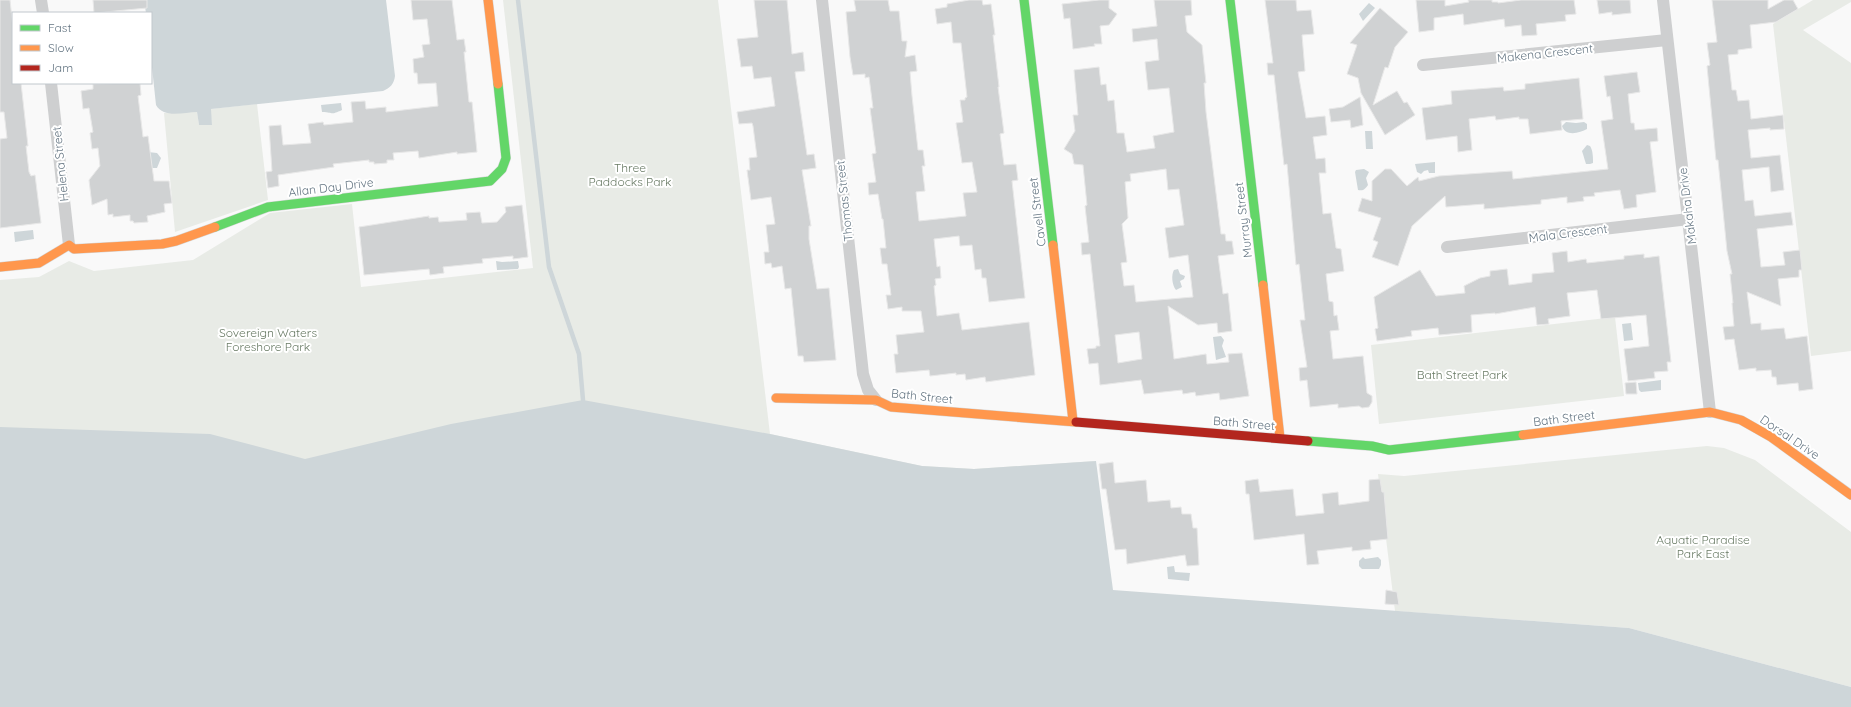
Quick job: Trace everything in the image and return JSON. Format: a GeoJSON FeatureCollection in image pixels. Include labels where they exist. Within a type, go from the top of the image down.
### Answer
{"type":"FeatureCollection","features":[{"type":"Feature","properties":{"kind":"street"},"geometry":{"type":"LineString","coordinates":[[41,0],[43,12]]}},
{"type":"Feature","properties":{"kind":"street","name":"Allan Day Drive"},"geometry":{"type":"LineString","coordinates":[[69,245],[74,249],[176,242],[268,206],[490,181],[502,169],[506,158],[488,0]]}},
{"type":"Feature","properties":{"kind":"street","name":"Thomas Street"},"geometry":{"type":"LineString","coordinates":[[822,0],[864,374],[868,390],[876,400]]}},
{"type":"Feature","properties":{"kind":"street","name":"Cavell Street"},"geometry":{"type":"LineString","coordinates":[[1024,0],[1073,421]]}},
{"type":"Feature","properties":{"kind":"street","name":"Murray Street"},"geometry":{"type":"LineString","coordinates":[[1230,0],[1280,438]]}},
{"type":"Feature","properties":{"kind":"street","name":"Makaha Drive"},"geometry":{"type":"LineString","coordinates":[[1663,0],[1710,412]]}},
{"type":"Feature","properties":{"kind":"street","name":"Makena Crescent"},"geometry":{"type":"LineString","coordinates":[[1423,65],[1667,40]]}},
{"type":"Feature","properties":{"kind":"street","name":"Helena Street"},"geometry":{"type":"LineString","coordinates":[[51,84],[69,245]]}},
{"type":"Feature","properties":{"kind":"street","name":"Mala Crescent"},"geometry":{"type":"LineString","coordinates":[[1447,247],[1689,219]]}},
{"type":"Feature","properties":{"kind":"street"},"geometry":{"type":"LineString","coordinates":[[0,267],[38,263],[69,245]]}},
{"type":"Feature","properties":{"kind":"street","name":"Bath Street"},"geometry":{"type":"LineString","coordinates":[[776,398],[876,400],[891,407],[1280,438],[1372,446],[1389,450],[1710,412]]}},
{"type":"Feature","properties":{"kind":"street","name":"Dorsal Drive"},"geometry":{"type":"LineString","coordinates":[[1710,412],[1741,420],[1771,436],[1851,495]]}},
{"type":"Feature","properties":{"kind":"green space"},"geometry":{"type":"Polygon","coordinates":[[[503,0],[718,0],[770,434],[922,466],[974,469],[1096,461],[0,649],[0,280],[39,277],[69,261],[94,271],[193,260],[270,213],[352,204],[361,287],[533,268],[503,0]]]}},
{"type":"Feature","properties":{"kind":"green space"},"geometry":{"type":"Polygon","coordinates":[[[1813,0],[1851,0],[1851,2],[1803,30],[1851,63],[1851,351],[1811,356],[1773,24],[1813,0]]]}},
{"type":"Feature","properties":{"kind":"green space"},"geometry":{"type":"Polygon","coordinates":[[[257,104],[268,200],[175,232],[164,113],[197,111],[199,125],[212,125],[210,109],[257,104]]]}},
{"type":"Feature","properties":{"kind":"green space","name":"Bath Street Park"},"geometry":{"type":"Polygon","coordinates":[[[1615,317],[1624,396],[1379,424],[1371,345],[1615,317]]]}},
{"type":"Feature","properties":{"kind":"green space","name":"Aquatic Paradise Park East"},"geometry":{"type":"Polygon","coordinates":[[[1707,446],[1724,448],[1755,460],[1851,532],[1851,687],[1629,628],[1395,611],[1378,474],[1404,476],[1707,446]]]}},
{"type":"Feature","properties":{"kind":"shaded area"},"geometry":{"type":"Polygon","coordinates":[[[144,0],[386,0],[395,76],[394,81],[388,89],[383,91],[211,109],[212,125],[199,125],[197,112],[175,114],[169,113],[164,112],[156,105],[152,67],[152,12],[146,12],[144,0]]]}},
{"type":"Feature","properties":{"kind":"shaded area"},"geometry":{"type":"Polygon","coordinates":[[[1369,3],[1375,8],[1363,21],[1359,14],[1369,3]]]}},
{"type":"Feature","properties":{"kind":"shaded area"},"geometry":{"type":"Polygon","coordinates":[[[341,103],[342,110],[333,113],[322,112],[321,105],[341,103]]]}},
{"type":"Feature","properties":{"kind":"shaded area"},"geometry":{"type":"Polygon","coordinates":[[[1566,122],[1584,122],[1587,124],[1587,129],[1577,133],[1566,132],[1562,126],[1566,122]]]}},
{"type":"Feature","properties":{"kind":"shaded area"},"geometry":{"type":"Polygon","coordinates":[[[1365,131],[1372,131],[1373,149],[1366,149],[1365,131]]]}},
{"type":"Feature","properties":{"kind":"shaded area"},"geometry":{"type":"Polygon","coordinates":[[[1587,145],[1590,146],[1592,152],[1593,163],[1590,164],[1586,164],[1582,151],[1587,145]]]}},
{"type":"Feature","properties":{"kind":"shaded area"},"geometry":{"type":"Polygon","coordinates":[[[148,152],[157,153],[161,158],[157,168],[152,168],[148,152]]]}},
{"type":"Feature","properties":{"kind":"shaded area"},"geometry":{"type":"Polygon","coordinates":[[[1435,162],[1435,173],[1429,173],[1428,170],[1421,174],[1417,172],[1415,164],[1435,162]]]}},
{"type":"Feature","properties":{"kind":"shaded area"},"geometry":{"type":"Polygon","coordinates":[[[1364,169],[1369,172],[1366,178],[1368,185],[1362,190],[1358,190],[1355,172],[1356,170],[1364,169]]]}},
{"type":"Feature","properties":{"kind":"shaded area"},"geometry":{"type":"Polygon","coordinates":[[[33,230],[34,239],[15,242],[14,232],[33,230]]]}},
{"type":"Feature","properties":{"kind":"shaded area"},"geometry":{"type":"Polygon","coordinates":[[[496,261],[518,261],[519,267],[518,269],[497,270],[496,261]]]}},
{"type":"Feature","properties":{"kind":"shaded area"},"geometry":{"type":"Polygon","coordinates":[[[1178,269],[1180,274],[1185,276],[1184,279],[1180,281],[1182,287],[1176,290],[1172,275],[1174,270],[1178,269]]]}},
{"type":"Feature","properties":{"kind":"shaded area"},"geometry":{"type":"Polygon","coordinates":[[[1631,323],[1633,340],[1624,341],[1622,324],[1631,323]]]}},
{"type":"Feature","properties":{"kind":"shaded area"},"geometry":{"type":"Polygon","coordinates":[[[1221,336],[1224,340],[1222,346],[1226,357],[1216,360],[1213,337],[1221,336]]]}},
{"type":"Feature","properties":{"kind":"shaded area"},"geometry":{"type":"Polygon","coordinates":[[[1661,380],[1661,390],[1641,392],[1639,390],[1638,383],[1661,380]]]}},
{"type":"Feature","properties":{"kind":"shaded area"},"geometry":{"type":"Polygon","coordinates":[[[583,400],[770,434],[922,466],[974,469],[1096,461],[1113,590],[1629,628],[1851,687],[1851,707],[0,707],[0,427],[210,434],[305,459],[451,424],[583,400]]]}},
{"type":"Feature","properties":{"kind":"shaded area"},"geometry":{"type":"Polygon","coordinates":[[[1363,557],[1365,559],[1378,557],[1381,560],[1379,569],[1362,569],[1359,566],[1359,561],[1363,557]]]}},
{"type":"Feature","properties":{"kind":"shaded area"},"geometry":{"type":"Polygon","coordinates":[[[1174,566],[1175,572],[1190,573],[1189,581],[1168,579],[1167,567],[1174,566]]]}},
{"type":"Feature","properties":{"kind":"building"},"geometry":{"type":"Polygon","coordinates":[[[0,0],[10,0],[12,19],[12,84],[21,84],[28,146],[26,146],[29,172],[31,176],[35,175],[41,223],[0,228],[0,139],[7,138],[4,112],[0,112],[0,0]]]}},
{"type":"Feature","properties":{"kind":"building"},"geometry":{"type":"Polygon","coordinates":[[[93,0],[147,0],[147,8],[94,12],[93,0]]]}},
{"type":"Feature","properties":{"kind":"building"},"geometry":{"type":"Polygon","coordinates":[[[411,0],[452,0],[457,40],[464,39],[469,102],[472,102],[477,152],[457,154],[457,152],[419,158],[418,151],[393,153],[394,160],[387,160],[387,163],[374,164],[374,162],[369,162],[369,160],[333,164],[334,167],[278,175],[279,186],[268,188],[266,172],[272,171],[269,126],[281,125],[283,145],[311,143],[308,124],[323,122],[324,125],[353,122],[351,102],[365,101],[366,109],[386,107],[386,112],[438,106],[436,83],[418,84],[417,73],[414,73],[413,59],[424,57],[422,45],[430,44],[427,19],[413,20],[411,0]]]}},
{"type":"Feature","properties":{"kind":"building"},"geometry":{"type":"Polygon","coordinates":[[[754,0],[787,0],[792,54],[803,52],[805,71],[795,72],[807,155],[814,154],[816,168],[802,170],[811,226],[809,226],[809,239],[817,289],[829,288],[836,360],[804,362],[803,356],[798,356],[791,288],[785,289],[782,266],[772,268],[771,263],[765,264],[764,252],[769,252],[766,225],[775,224],[771,197],[751,200],[747,170],[750,170],[749,158],[757,157],[753,126],[752,123],[739,124],[737,112],[775,106],[771,77],[754,79],[752,66],[741,67],[737,39],[758,37],[754,0]]]}},
{"type":"Feature","properties":{"kind":"building"},"geometry":{"type":"Polygon","coordinates":[[[854,0],[888,0],[890,11],[899,11],[902,41],[907,41],[905,57],[915,55],[917,71],[910,72],[912,96],[918,150],[923,150],[925,166],[922,166],[925,191],[916,192],[919,221],[966,216],[963,193],[977,192],[972,162],[962,163],[956,123],[963,122],[960,100],[965,100],[967,97],[961,43],[953,43],[951,22],[937,24],[935,9],[947,7],[947,4],[969,0],[982,0],[983,5],[991,4],[995,35],[993,35],[998,87],[1004,133],[1000,134],[1004,165],[1016,164],[1018,180],[1012,181],[1025,298],[989,302],[986,278],[982,278],[981,269],[975,270],[972,245],[960,246],[959,236],[934,239],[937,267],[940,266],[941,278],[935,279],[936,285],[934,286],[937,316],[959,313],[962,330],[1029,322],[1035,375],[986,382],[985,377],[966,380],[965,374],[956,375],[956,373],[930,376],[929,370],[896,373],[894,354],[898,354],[896,335],[924,332],[921,311],[902,311],[902,307],[888,309],[886,295],[891,295],[887,264],[882,264],[880,248],[886,248],[883,219],[878,194],[869,195],[868,183],[876,182],[872,154],[876,153],[870,108],[873,108],[869,77],[865,78],[865,74],[853,75],[850,57],[846,12],[856,11],[854,0]]]}},
{"type":"Feature","properties":{"kind":"building"},"geometry":{"type":"Polygon","coordinates":[[[1109,0],[1109,8],[1117,14],[1109,25],[1100,26],[1102,44],[1094,44],[1095,46],[1073,49],[1070,18],[1064,19],[1062,4],[1109,0]]]}},
{"type":"Feature","properties":{"kind":"building"},"geometry":{"type":"Polygon","coordinates":[[[1154,0],[1191,0],[1192,15],[1185,16],[1187,32],[1202,45],[1206,83],[1204,83],[1206,112],[1221,234],[1225,234],[1226,241],[1232,241],[1234,254],[1218,256],[1223,294],[1228,293],[1232,331],[1218,333],[1217,323],[1198,325],[1168,306],[1174,359],[1206,354],[1207,364],[1229,362],[1228,354],[1242,353],[1249,396],[1220,400],[1219,393],[1196,396],[1195,392],[1183,394],[1182,390],[1144,394],[1141,380],[1100,385],[1098,363],[1089,364],[1087,349],[1100,346],[1090,254],[1082,255],[1081,243],[1089,242],[1083,165],[1074,164],[1072,154],[1064,149],[1075,131],[1073,115],[1078,115],[1074,70],[1099,67],[1101,85],[1106,84],[1108,101],[1114,100],[1117,133],[1124,133],[1127,152],[1155,148],[1153,136],[1174,132],[1169,88],[1148,90],[1145,62],[1159,60],[1157,39],[1133,42],[1132,29],[1157,26],[1154,0]],[[1166,169],[1130,174],[1131,181],[1125,182],[1128,218],[1122,224],[1127,262],[1121,263],[1124,286],[1134,285],[1136,302],[1193,297],[1188,255],[1169,258],[1165,228],[1184,225],[1179,189],[1168,190],[1166,169]],[[1139,332],[1115,335],[1118,363],[1142,359],[1139,332]]]}},
{"type":"Feature","properties":{"kind":"building"},"geometry":{"type":"Polygon","coordinates":[[[1265,0],[1296,0],[1297,11],[1311,10],[1314,34],[1302,35],[1305,71],[1298,72],[1306,118],[1325,116],[1327,135],[1313,137],[1316,159],[1325,158],[1326,173],[1319,173],[1323,214],[1331,213],[1336,248],[1341,249],[1344,271],[1326,274],[1329,301],[1333,302],[1334,316],[1337,315],[1339,330],[1330,331],[1333,359],[1363,356],[1367,393],[1372,396],[1372,402],[1369,407],[1362,408],[1359,406],[1338,408],[1338,404],[1310,407],[1307,380],[1300,381],[1299,368],[1307,367],[1300,320],[1305,320],[1299,264],[1296,265],[1287,164],[1284,165],[1274,75],[1268,75],[1267,63],[1273,63],[1265,0]]]}},
{"type":"Feature","properties":{"kind":"building"},"geometry":{"type":"Polygon","coordinates":[[[1416,0],[1445,0],[1445,6],[1469,2],[1468,0],[1492,0],[1492,2],[1498,3],[1521,0],[1574,0],[1576,14],[1565,15],[1566,21],[1536,24],[1537,35],[1522,36],[1521,25],[1505,27],[1504,19],[1464,25],[1463,14],[1434,18],[1434,30],[1419,32],[1416,0]]]}},
{"type":"Feature","properties":{"kind":"building"},"geometry":{"type":"Polygon","coordinates":[[[1597,0],[1630,0],[1631,13],[1612,15],[1612,12],[1599,14],[1597,0]]]}},
{"type":"Feature","properties":{"kind":"building"},"geometry":{"type":"Polygon","coordinates":[[[1712,0],[1768,0],[1768,9],[1784,0],[1793,0],[1798,9],[1776,22],[1750,25],[1752,48],[1738,50],[1738,54],[1728,55],[1732,90],[1736,90],[1738,101],[1749,100],[1751,119],[1783,115],[1784,129],[1770,130],[1770,128],[1748,130],[1751,158],[1780,155],[1784,190],[1771,192],[1769,167],[1742,170],[1745,201],[1753,200],[1755,216],[1791,212],[1793,225],[1757,229],[1761,267],[1785,265],[1783,252],[1800,250],[1802,270],[1799,270],[1799,277],[1778,279],[1781,306],[1747,292],[1751,324],[1761,323],[1761,330],[1784,328],[1786,339],[1807,336],[1813,389],[1799,391],[1798,383],[1777,385],[1776,377],[1772,377],[1771,370],[1756,371],[1756,368],[1739,370],[1734,339],[1725,340],[1723,327],[1734,326],[1730,274],[1732,274],[1727,251],[1718,160],[1716,160],[1707,66],[1710,65],[1707,43],[1717,42],[1712,0]]]}},
{"type":"Feature","properties":{"kind":"building"},"geometry":{"type":"Polygon","coordinates":[[[1380,8],[1408,32],[1395,47],[1388,68],[1385,67],[1373,105],[1397,91],[1404,103],[1407,102],[1415,115],[1385,135],[1361,93],[1358,78],[1347,74],[1357,45],[1350,43],[1380,8]]]}},
{"type":"Feature","properties":{"kind":"building"},"geometry":{"type":"Polygon","coordinates":[[[1637,72],[1640,92],[1628,94],[1631,123],[1634,123],[1635,130],[1657,128],[1658,141],[1650,142],[1656,192],[1636,195],[1637,207],[1624,209],[1620,190],[1594,193],[1595,196],[1583,197],[1584,201],[1567,203],[1567,197],[1541,200],[1541,204],[1484,209],[1484,204],[1446,207],[1445,196],[1412,226],[1398,266],[1372,257],[1378,242],[1373,240],[1381,218],[1358,211],[1362,198],[1372,201],[1372,181],[1385,169],[1391,169],[1407,186],[1418,177],[1419,181],[1439,176],[1512,171],[1513,179],[1608,169],[1601,121],[1613,119],[1610,96],[1607,97],[1604,76],[1637,72]]]}},
{"type":"Feature","properties":{"kind":"building"},"geometry":{"type":"Polygon","coordinates":[[[1579,78],[1583,119],[1561,121],[1562,130],[1530,134],[1528,119],[1519,119],[1519,117],[1496,120],[1495,116],[1469,119],[1472,150],[1458,152],[1457,136],[1426,140],[1422,108],[1452,104],[1451,91],[1503,87],[1504,91],[1525,89],[1525,84],[1579,78]]]}},
{"type":"Feature","properties":{"kind":"building"},"geometry":{"type":"Polygon","coordinates":[[[93,84],[140,84],[141,95],[138,96],[143,137],[148,136],[154,181],[169,181],[172,203],[164,204],[165,212],[147,216],[148,222],[134,223],[133,221],[130,221],[130,215],[113,217],[113,214],[108,215],[107,199],[92,205],[89,180],[100,166],[98,148],[92,149],[90,133],[93,132],[89,108],[83,109],[81,91],[93,89],[93,84]]]}},
{"type":"Feature","properties":{"kind":"building"},"geometry":{"type":"Polygon","coordinates":[[[1360,97],[1363,125],[1351,128],[1350,120],[1331,122],[1329,109],[1343,107],[1360,97]]]}},
{"type":"Feature","properties":{"kind":"building"},"geometry":{"type":"Polygon","coordinates":[[[522,205],[528,257],[513,259],[513,256],[482,259],[483,263],[443,267],[444,273],[430,275],[429,269],[364,275],[359,227],[429,216],[429,218],[438,217],[439,222],[467,220],[466,213],[480,212],[482,223],[497,222],[506,212],[505,207],[522,205]]]}},
{"type":"Feature","properties":{"kind":"building"},"geometry":{"type":"Polygon","coordinates":[[[1567,251],[1568,262],[1586,259],[1587,263],[1624,259],[1624,256],[1644,254],[1644,258],[1659,256],[1671,362],[1667,362],[1668,371],[1654,372],[1655,378],[1628,381],[1624,349],[1649,346],[1646,315],[1601,319],[1597,290],[1567,293],[1570,316],[1548,319],[1549,324],[1537,325],[1535,307],[1495,314],[1471,315],[1472,332],[1439,335],[1438,328],[1411,331],[1412,336],[1377,341],[1375,329],[1378,328],[1374,297],[1420,270],[1436,296],[1465,293],[1464,286],[1480,278],[1490,276],[1490,271],[1507,269],[1509,285],[1532,282],[1532,274],[1554,272],[1552,253],[1567,251]]]}},
{"type":"Feature","properties":{"kind":"building"},"geometry":{"type":"Polygon","coordinates":[[[1636,382],[1637,394],[1626,394],[1625,383],[1636,382]]]}},
{"type":"Feature","properties":{"kind":"building"},"geometry":{"type":"Polygon","coordinates":[[[1113,462],[1115,483],[1146,480],[1148,502],[1170,500],[1171,508],[1181,507],[1182,514],[1191,514],[1193,528],[1197,528],[1199,565],[1187,566],[1185,555],[1127,564],[1126,549],[1115,550],[1106,489],[1102,489],[1099,464],[1113,462]]]}},
{"type":"Feature","properties":{"kind":"building"},"geometry":{"type":"Polygon","coordinates":[[[1258,479],[1260,492],[1293,489],[1296,516],[1324,513],[1322,494],[1338,492],[1339,505],[1369,501],[1369,480],[1380,479],[1382,492],[1384,492],[1388,539],[1370,541],[1371,549],[1352,551],[1352,547],[1317,551],[1319,564],[1307,565],[1304,534],[1254,540],[1249,494],[1246,494],[1245,481],[1258,479]]]}},
{"type":"Feature","properties":{"kind":"building"},"geometry":{"type":"Polygon","coordinates":[[[1386,590],[1397,592],[1399,605],[1385,604],[1386,590]]]}},
{"type":"Feature","properties":{"kind":"waterway"},"geometry":{"type":"LineString","coordinates":[[518,0],[549,267],[579,354],[583,400]]}},
{"type":"Feature","properties":{"kind":"traffic: fast"},"geometry":{"type":"LineString","coordinates":[[1024,0],[1053,245]]}},
{"type":"Feature","properties":{"kind":"traffic: fast"},"geometry":{"type":"LineString","coordinates":[[1230,0],[1263,285]]}},
{"type":"Feature","properties":{"kind":"traffic: fast"},"geometry":{"type":"LineString","coordinates":[[215,227],[268,207],[490,181],[502,169],[506,158],[498,84]]}},
{"type":"Feature","properties":{"kind":"traffic: fast"},"geometry":{"type":"LineString","coordinates":[[1308,441],[1372,446],[1389,450],[1523,435]]}},
{"type":"Feature","properties":{"kind":"traffic: slow"},"geometry":{"type":"LineString","coordinates":[[488,0],[498,84]]}},
{"type":"Feature","properties":{"kind":"traffic: slow"},"geometry":{"type":"LineString","coordinates":[[0,267],[39,263],[69,245],[74,249],[162,244],[176,241],[215,227]]}},
{"type":"Feature","properties":{"kind":"traffic: slow"},"geometry":{"type":"LineString","coordinates":[[1053,245],[1073,421]]}},
{"type":"Feature","properties":{"kind":"traffic: slow"},"geometry":{"type":"LineString","coordinates":[[1263,285],[1280,438]]}},
{"type":"Feature","properties":{"kind":"traffic: slow"},"geometry":{"type":"LineString","coordinates":[[776,398],[876,400],[891,407],[1076,422]]}},
{"type":"Feature","properties":{"kind":"traffic: slow"},"geometry":{"type":"LineString","coordinates":[[1523,435],[1710,412],[1741,420],[1771,437],[1851,495]]}},
{"type":"Feature","properties":{"kind":"traffic: jam"},"geometry":{"type":"LineString","coordinates":[[1076,422],[1308,441]]}},
{"type":"Feature","properties":{"kind":"park label","name":"Three Paddocks Park"},"geometry":{"type":"Point","coordinates":[630,174]}},
{"type":"Feature","properties":{"kind":"park label","name":"Sovereign Waters Foreshore Park"},"geometry":{"type":"Point","coordinates":[268,339]}}]}
